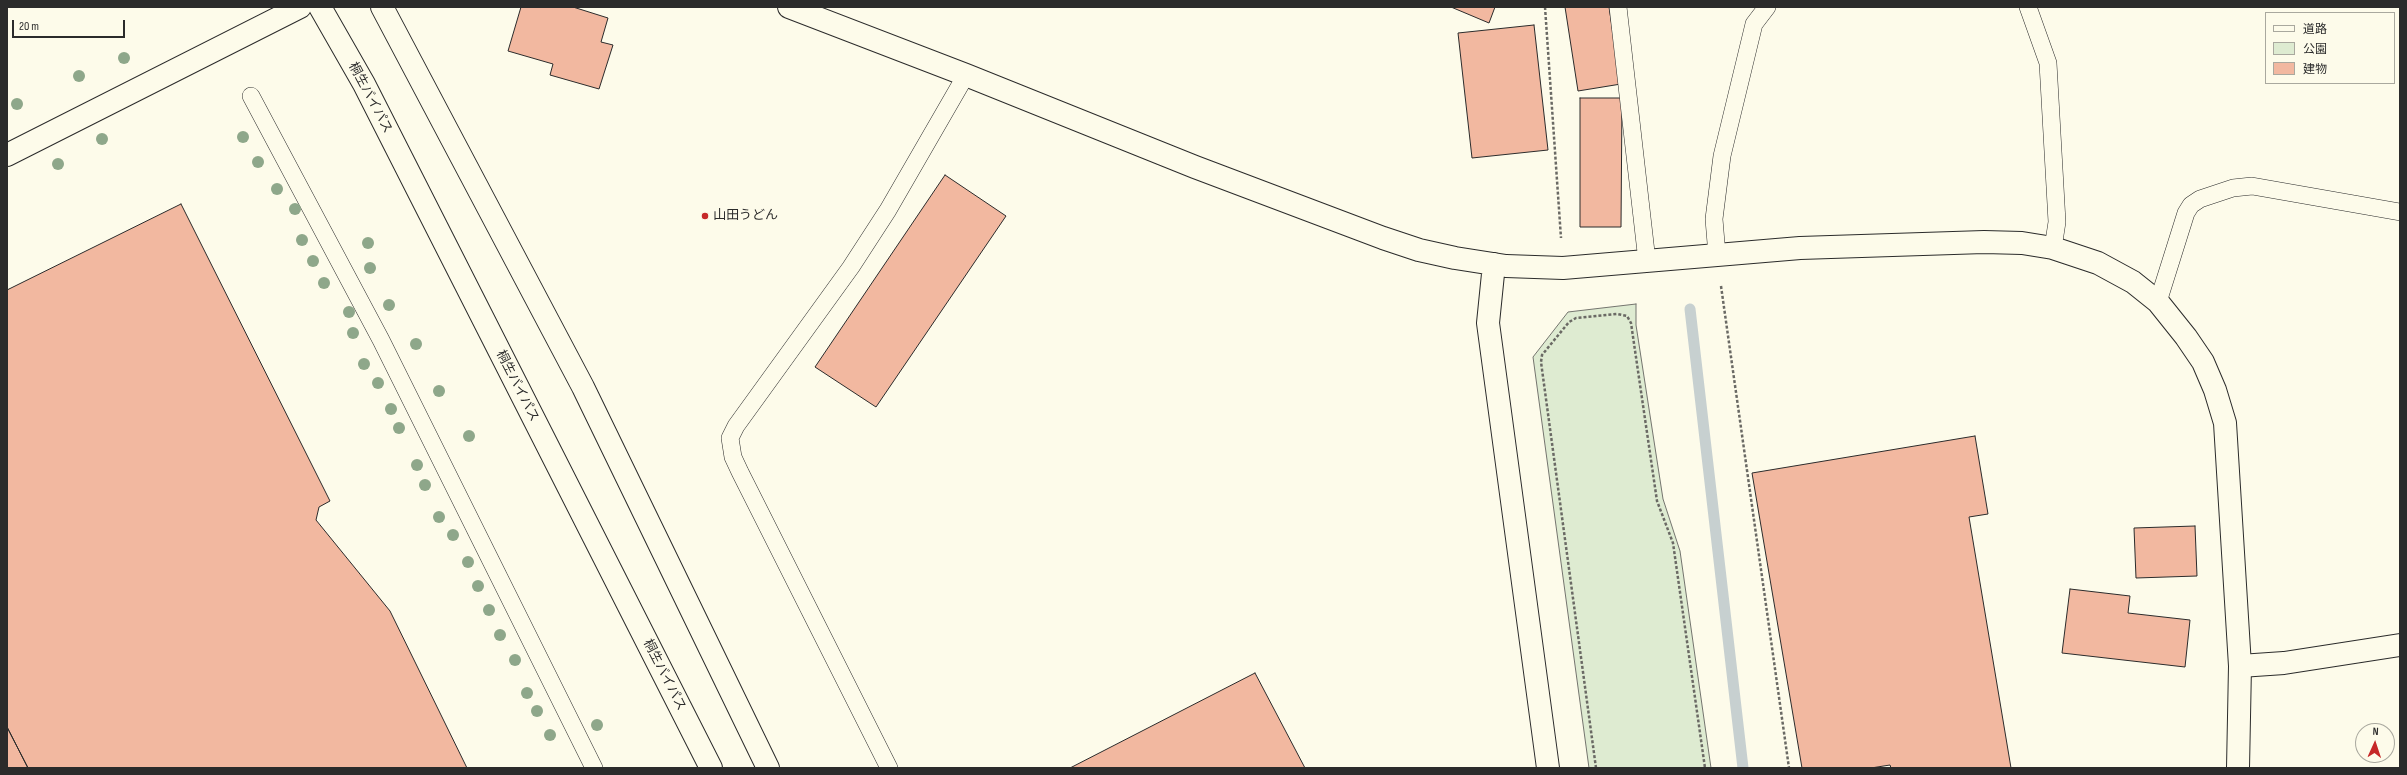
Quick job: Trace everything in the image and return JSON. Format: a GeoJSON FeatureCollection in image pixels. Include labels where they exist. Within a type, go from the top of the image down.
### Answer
{"type":"FeatureCollection","features":[{"type":"Feature","properties":{"kind":"main road"},"geometry":{"type":"LineString","coordinates":[[7,154],[300,7]]}},
{"type":"Feature","properties":{"kind":"main road","name":"桐生バイパス"},"geometry":{"type":"LineString","coordinates":[[320,7],[364,84],[711,768]]}},
{"type":"Feature","properties":{"kind":"main road"},"geometry":{"type":"LineString","coordinates":[[382,7],[583,387],[768,768]]}},
{"type":"Feature","properties":{"kind":"main road"},"geometry":{"type":"LineString","coordinates":[[789,7],[966,75],[1196,167],[1383,238],[1419,250],[1494,264],[1563,268],[1800,248],[1984,242],[2022,243],[2054,248],[2098,263],[2133,282],[2158,302],[2203,362],[2215,390],[2225,423],[2240,666],[2238,768]]}},
{"type":"Feature","properties":{"kind":"main road"},"geometry":{"type":"LineString","coordinates":[[1494,264],[1488,323],[1548,768]]}},
{"type":"Feature","properties":{"kind":"main road"},"geometry":{"type":"LineString","coordinates":[[2240,666],[2284,664],[2400,645]]}},
{"type":"Feature","properties":{"kind":"lane"},"geometry":{"type":"LineString","coordinates":[[1618,7],[1647,261]]}},
{"type":"Feature","properties":{"kind":"lane"},"geometry":{"type":"LineString","coordinates":[[1717,255],[1714,219],[1722,156],[1754,24],[1766,7]]}},
{"type":"Feature","properties":{"kind":"lane"},"geometry":{"type":"LineString","coordinates":[[2028,7],[2048,63],[2057,222],[2054,248]]}},
{"type":"Feature","properties":{"kind":"lane"},"geometry":{"type":"LineString","coordinates":[[889,768],[740,472],[733,457],[730,438],[888,210],[966,75]]}},
{"type":"Feature","properties":{"kind":"lane"},"geometry":{"type":"LineString","coordinates":[[251,96],[381,340],[594,768]]}},
{"type":"Feature","properties":{"kind":"lane"},"geometry":{"type":"LineString","coordinates":[[2158,302],[2186,213],[2200,199],[2233,188],[2252,186],[2400,212]]}},
{"type":"Feature","properties":{"kind":"path"},"geometry":{"type":"LineString","coordinates":[[1545,7],[1563,268]]}},
{"type":"Feature","properties":{"kind":"path"},"geometry":{"type":"LineString","coordinates":[[1721,285],[1789,768]]}},
{"type":"Feature","properties":{"kind":"path"},"geometry":{"type":"LineString","coordinates":[[1596,768],[1541,362],[1542,355],[1569,322],[1576,318],[1617,314],[1627,316],[1631,322],[1657,501],[1674,544],[1705,768]]}},
{"type":"Feature","properties":{"kind":"green space"},"geometry":{"type":"Polygon","coordinates":[[[1636,304],[1636,325],[1663,499],[1680,551],[1711,768],[1589,768],[1533,357],[1568,312],[1636,304]]]}},
{"type":"Feature","properties":{"kind":"building"},"geometry":{"type":"Polygon","coordinates":[[[521,7],[573,7],[608,18],[601,42],[613,45],[599,89],[550,75],[553,64],[508,51],[521,7]]]}},
{"type":"Feature","properties":{"kind":"building"},"geometry":{"type":"Polygon","coordinates":[[[1451,7],[1495,7],[1489,23],[1451,7]]]}},
{"type":"Feature","properties":{"kind":"building"},"geometry":{"type":"Polygon","coordinates":[[[1565,7],[1609,7],[1621,84],[1578,91],[1565,7]]]}},
{"type":"Feature","properties":{"kind":"building"},"geometry":{"type":"Polygon","coordinates":[[[1534,25],[1548,150],[1472,158],[1458,33],[1534,25]]]}},
{"type":"Feature","properties":{"kind":"building"},"geometry":{"type":"Polygon","coordinates":[[[1580,98],[1622,98],[1621,227],[1580,227],[1580,98]]]}},
{"type":"Feature","properties":{"kind":"building"},"geometry":{"type":"Polygon","coordinates":[[[945,175],[1006,216],[876,407],[815,367],[945,175]]]}},
{"type":"Feature","properties":{"kind":"building"},"geometry":{"type":"Polygon","coordinates":[[[181,204],[330,501],[319,507],[316,520],[390,611],[467,768],[28,768],[7,727],[7,290],[181,204]]]}},
{"type":"Feature","properties":{"kind":"building"},"geometry":{"type":"Polygon","coordinates":[[[1975,436],[1988,514],[1969,517],[2011,768],[1891,768],[1890,765],[1871,768],[1802,768],[1752,473],[1975,436]]]}},
{"type":"Feature","properties":{"kind":"building"},"geometry":{"type":"Polygon","coordinates":[[[2195,526],[2197,576],[2136,578],[2134,528],[2195,526]]]}},
{"type":"Feature","properties":{"kind":"building"},"geometry":{"type":"Polygon","coordinates":[[[2070,589],[2130,596],[2128,613],[2190,620],[2185,667],[2062,653],[2070,589]]]}},
{"type":"Feature","properties":{"kind":"building"},"geometry":{"type":"Polygon","coordinates":[[[1255,673],[1305,768],[1070,768],[1255,673]]]}},
{"type":"Feature","properties":{"kind":"building"},"geometry":{"type":"Polygon","coordinates":[[[7,727],[28,768],[7,768],[7,727]]]}},
{"type":"Feature","properties":{"kind":"waterway"},"geometry":{"type":"LineString","coordinates":[[1690,309],[1743,768]]}},
{"type":"Feature","properties":{"kind":"place","name":"山田うどん"},"geometry":{"type":"Point","coordinates":[705,216]}}]}
